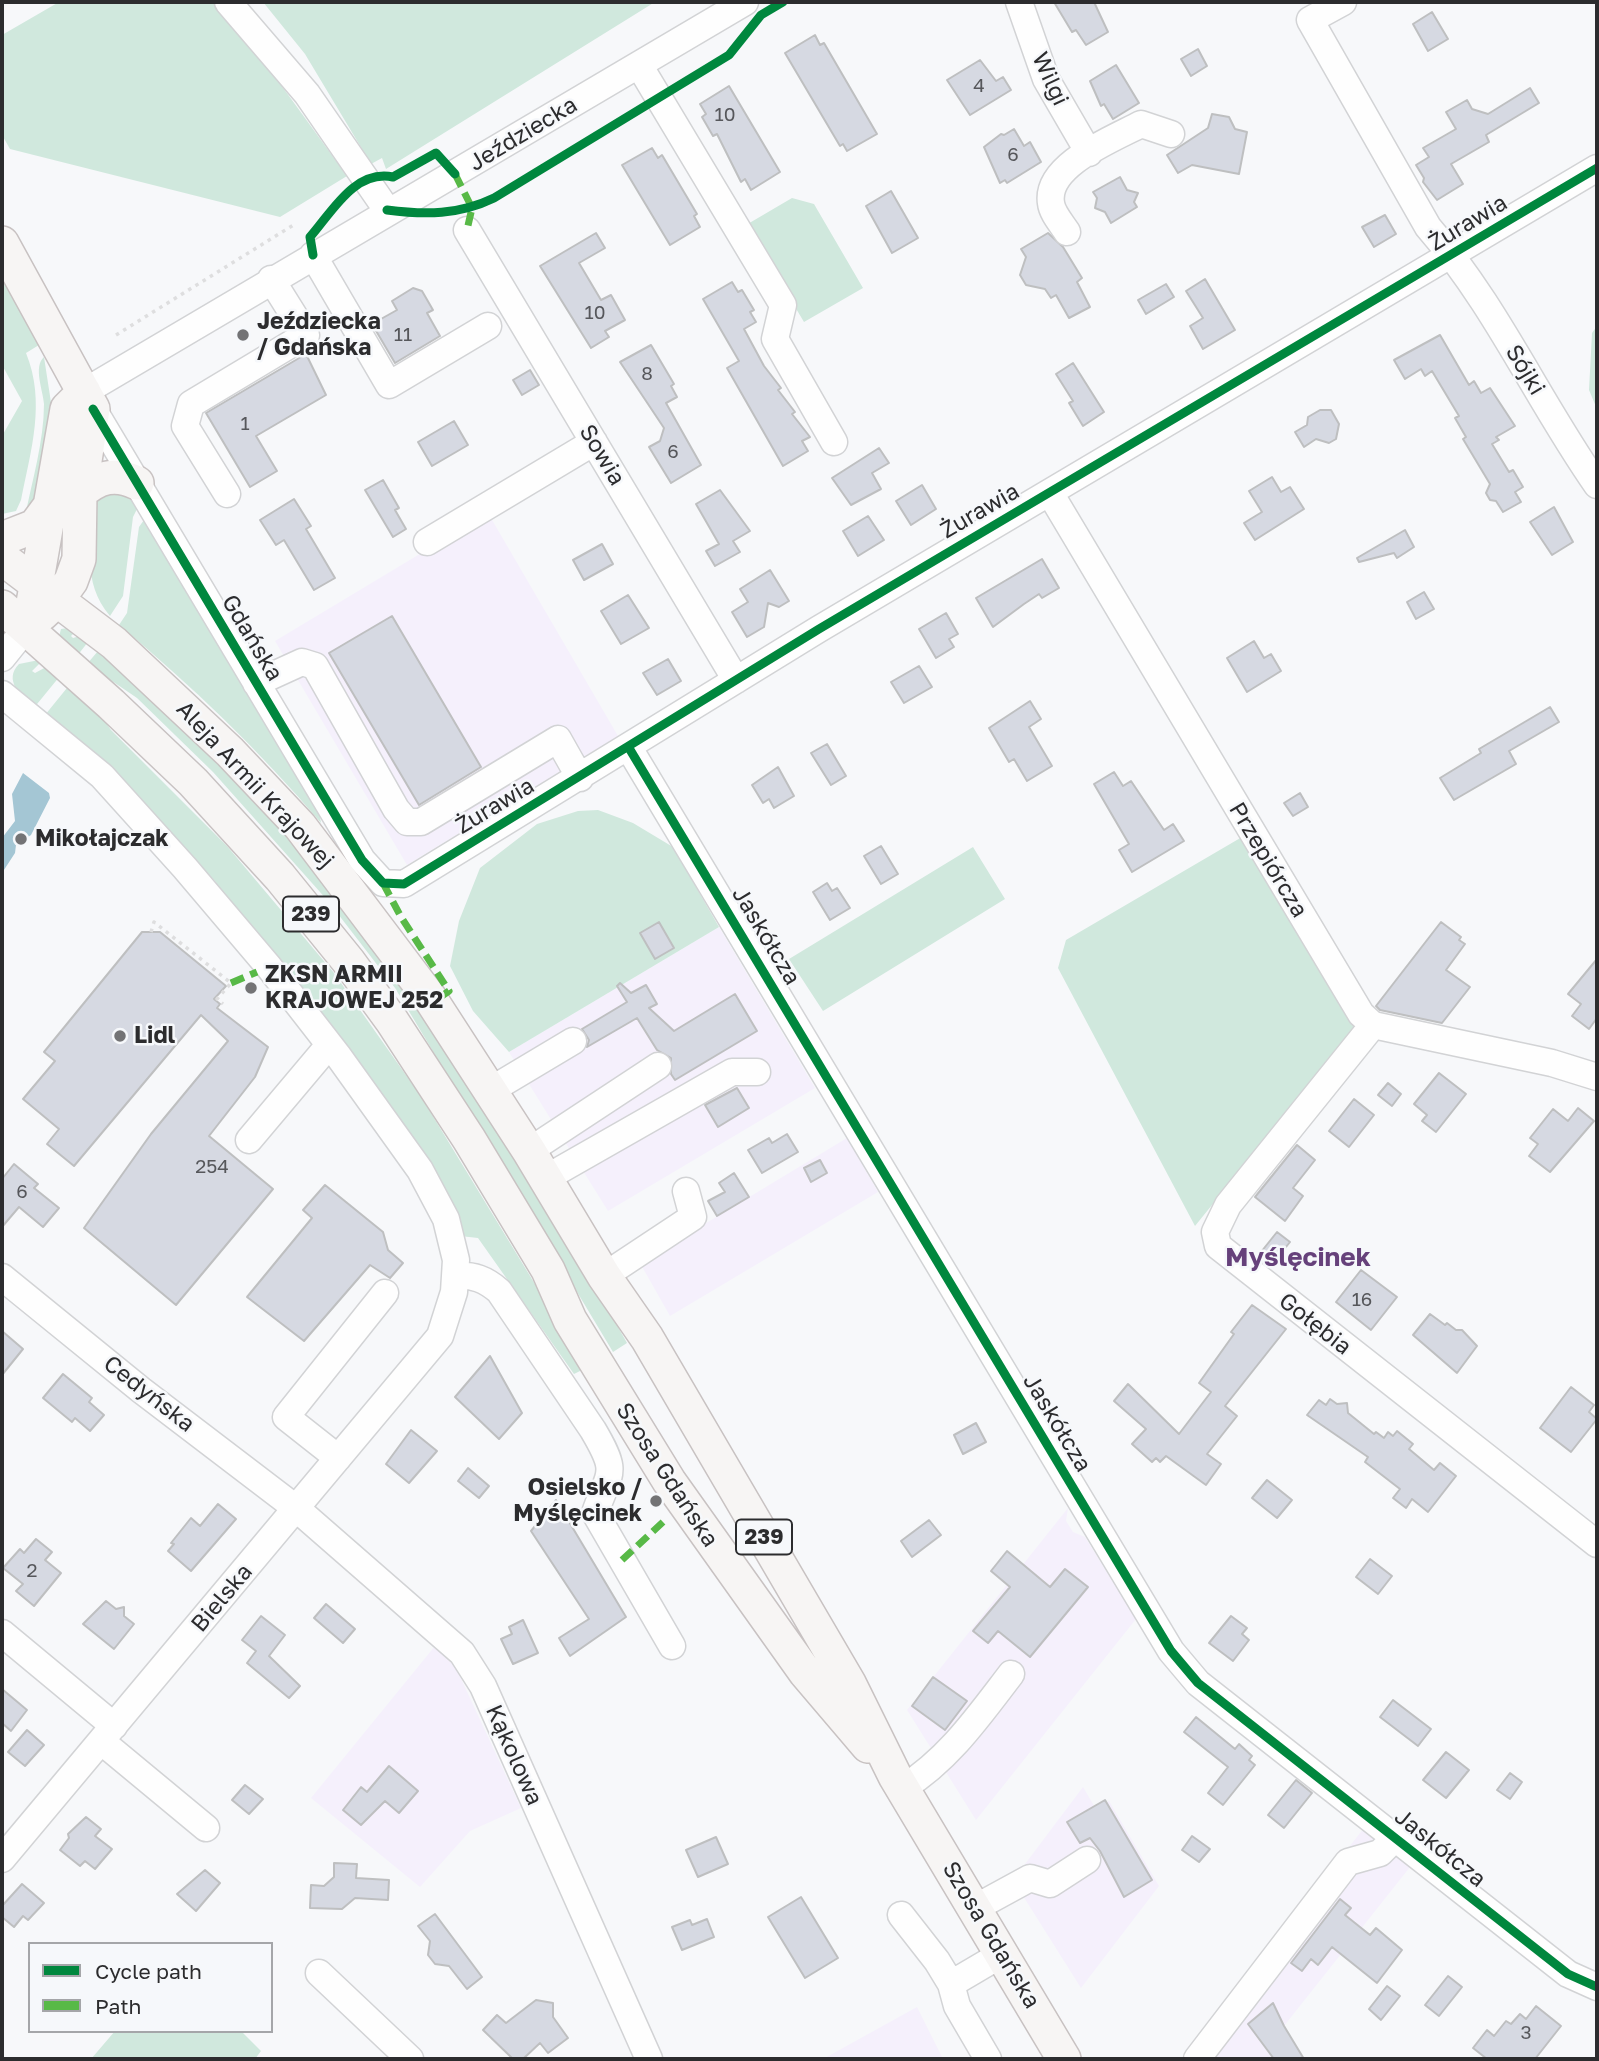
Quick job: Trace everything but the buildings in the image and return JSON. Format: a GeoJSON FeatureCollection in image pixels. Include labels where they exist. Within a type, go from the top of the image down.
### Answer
{"type":"FeatureCollection","features":[{"type":"Feature","properties":{"kind":"main road","name":"Gdańska"},"geometry":{"type":"LineString","coordinates":[[2,243],[89,400]]}},
{"type":"Feature","properties":{"kind":"main road"},"geometry":{"type":"LineString","coordinates":[[14,617],[48,592],[71,581],[79,559],[66,498],[89,400]]}},
{"type":"Feature","properties":{"kind":"main road"},"geometry":{"type":"LineString","coordinates":[[2,539],[35,526],[66,498],[108,477],[137,483]]}},
{"type":"Feature","properties":{"kind":"main road","name":"Aleja Armii Krajowej"},"geometry":{"type":"LineString","coordinates":[[2,558],[114,643],[173,696],[300,826],[400,956],[491,1090],[578,1231]]}},
{"type":"Feature","properties":{"kind":"main road","name":"Aleja Armii Krajowej"},"geometry":{"type":"LineString","coordinates":[[14,617],[193,782],[315,919],[399,1032],[540,1257]]}},
{"type":"Feature","properties":{"kind":"main road","name":"Szosa Gdańska"},"geometry":{"type":"LineString","coordinates":[[578,1231],[604,1276],[654,1350],[849,1683],[899,1782],[1063,2059]]}},
{"type":"Feature","properties":{"kind":"main road","name":"Szosa Gdańska"},"geometry":{"type":"LineString","coordinates":[[540,1257],[570,1320],[676,1492],[828,1702],[899,1782]]}},
{"type":"Feature","properties":{"kind":"street"},"geometry":{"type":"LineString","coordinates":[[228,2],[315,105],[387,211]]}},
{"type":"Feature","properties":{"kind":"street","name":"Jeździecka"},"geometry":{"type":"LineString","coordinates":[[89,400],[271,279],[745,2]]}},
{"type":"Feature","properties":{"kind":"street","name":"Wilgi"},"geometry":{"type":"LineString","coordinates":[[1019,2],[1046,79],[1089,153]]}},
{"type":"Feature","properties":{"kind":"street","name":"Sójki"},"geometry":{"type":"LineString","coordinates":[[1343,2],[1310,20],[1428,227],[1453,255],[1597,485]]}},
{"type":"Feature","properties":{"kind":"street"},"geometry":{"type":"LineString","coordinates":[[639,65],[783,305],[775,339],[834,442]]}},
{"type":"Feature","properties":{"kind":"street"},"geometry":{"type":"LineString","coordinates":[[1067,232],[1051,206],[1050,188],[1061,170],[1141,124],[1171,134]]}},
{"type":"Feature","properties":{"kind":"street","name":"Żurawia"},"geometry":{"type":"LineString","coordinates":[[383,883],[404,884],[736,680],[1597,168]]}},
{"type":"Feature","properties":{"kind":"street","name":"Sowia"},"geometry":{"type":"LineString","coordinates":[[467,230],[736,680]]}},
{"type":"Feature","properties":{"kind":"street"},"geometry":{"type":"LineString","coordinates":[[313,255],[389,385],[488,326]]}},
{"type":"Feature","properties":{"kind":"street"},"geometry":{"type":"LineString","coordinates":[[227,494],[185,426],[191,404],[306,335],[271,279]]}},
{"type":"Feature","properties":{"kind":"street","name":"Gdańska"},"geometry":{"type":"LineString","coordinates":[[89,400],[362,860],[383,883]]}},
{"type":"Feature","properties":{"kind":"street"},"geometry":{"type":"LineString","coordinates":[[427,542],[594,442]]}},
{"type":"Feature","properties":{"kind":"street","name":"Przepiórcza"},"geometry":{"type":"LineString","coordinates":[[1050,493],[1351,998],[1361,1014],[1373,1025]]}},
{"type":"Feature","properties":{"kind":"street"},"geometry":{"type":"LineString","coordinates":[[2,658],[14,617]]}},
{"type":"Feature","properties":{"kind":"street"},"geometry":{"type":"LineString","coordinates":[[256,683],[302,662],[315,666],[396,809],[407,822],[422,822],[558,739],[580,778]]}},
{"type":"Feature","properties":{"kind":"street"},"geometry":{"type":"LineString","coordinates":[[2,694],[102,776],[269,967],[419,1170],[437,1202],[453,1243],[456,1276],[470,1275],[486,1280],[499,1291],[593,1430],[608,1458],[611,1478],[595,1513],[672,1646]]}},
{"type":"Feature","properties":{"kind":"street","name":"Jaskółcza"},"geometry":{"type":"LineString","coordinates":[[629,748],[1171,1651],[1198,1683],[1568,1974],[1597,1987]]}},
{"type":"Feature","properties":{"kind":"street"},"geometry":{"type":"LineString","coordinates":[[1373,1025],[1552,1063],[1597,1077]]}},
{"type":"Feature","properties":{"kind":"street","name":"Gołębia"},"geometry":{"type":"LineString","coordinates":[[1373,1025],[1228,1205],[1215,1232],[1218,1246],[1597,1544]]}},
{"type":"Feature","properties":{"kind":"street"},"geometry":{"type":"LineString","coordinates":[[491,1090],[573,1041]]}},
{"type":"Feature","properties":{"kind":"street"},"geometry":{"type":"LineString","coordinates":[[248,1140],[329,1045]]}},
{"type":"Feature","properties":{"kind":"street"},"geometry":{"type":"LineString","coordinates":[[537,1164],[658,1066]]}},
{"type":"Feature","properties":{"kind":"street"},"geometry":{"type":"LineString","coordinates":[[537,1164],[732,1072],[757,1072]]}},
{"type":"Feature","properties":{"kind":"street"},"geometry":{"type":"LineString","coordinates":[[604,1276],[693,1217],[686,1191]]}},
{"type":"Feature","properties":{"kind":"street","name":"Bielska"},"geometry":{"type":"LineString","coordinates":[[2,1859],[440,1336],[454,1292],[456,1276]]}},
{"type":"Feature","properties":{"kind":"street","name":"Cedyńska"},"geometry":{"type":"LineString","coordinates":[[2,1277],[141,1390],[297,1510]]}},
{"type":"Feature","properties":{"kind":"street"},"geometry":{"type":"LineString","coordinates":[[338,1458],[286,1417],[385,1293]]}},
{"type":"Feature","properties":{"kind":"street","name":"Kąkolowa"},"geometry":{"type":"LineString","coordinates":[[297,1510],[462,1653],[474,1668],[647,2059]]}},
{"type":"Feature","properties":{"kind":"street"},"geometry":{"type":"LineString","coordinates":[[2,1633],[206,1828]]}},
{"type":"Feature","properties":{"kind":"street"},"geometry":{"type":"LineString","coordinates":[[899,1782],[931,1771],[955,1747],[1011,1674]]}},
{"type":"Feature","properties":{"kind":"street"},"geometry":{"type":"LineString","coordinates":[[1197,2059],[1348,1862],[1380,1853],[1395,1837]]}},
{"type":"Feature","properties":{"kind":"street"},"geometry":{"type":"LineString","coordinates":[[975,1908],[1030,1878],[1049,1884],[1087,1860]]}},
{"type":"Feature","properties":{"kind":"street"},"geometry":{"type":"LineString","coordinates":[[901,1915],[937,1961],[951,1984],[957,2006],[988,2059]]}},
{"type":"Feature","properties":{"kind":"street"},"geometry":{"type":"LineString","coordinates":[[951,1984],[1002,1954]]}},
{"type":"Feature","properties":{"kind":"street"},"geometry":{"type":"LineString","coordinates":[[319,1973],[410,2059]]}},
{"type":"Feature","properties":{"kind":"path"},"geometry":{"type":"LineString","coordinates":[[116,335],[295,224]]}},
{"type":"Feature","properties":{"kind":"path"},"geometry":{"type":"LineString","coordinates":[[151,932],[154,922],[170,938],[231,984],[217,999],[223,1004]]}},
{"type":"Feature","properties":{"kind":"shaded area"},"geometry":{"type":"Polygon","coordinates":[[[488,513],[618,736],[407,865],[275,641],[488,513]]]}},
{"type":"Feature","properties":{"kind":"shaded area"},"geometry":{"type":"Polygon","coordinates":[[[719,927],[815,1088],[608,1211],[509,1052],[719,927]]]}},
{"type":"Feature","properties":{"kind":"shaded area"},"geometry":{"type":"Polygon","coordinates":[[[847,1138],[878,1192],[670,1316],[640,1263],[847,1138]]]}},
{"type":"Feature","properties":{"kind":"shaded area"},"geometry":{"type":"Polygon","coordinates":[[[1068,1508],[1066,1521],[1073,1532],[1085,1537],[1136,1619],[976,1820],[907,1710],[1068,1508]]]}},
{"type":"Feature","properties":{"kind":"shaded area"},"geometry":{"type":"Polygon","coordinates":[[[435,1646],[456,1668],[521,1808],[470,1831],[420,1887],[311,1798],[435,1646]]]}},
{"type":"Feature","properties":{"kind":"shaded area"},"geometry":{"type":"Polygon","coordinates":[[[1083,1787],[1096,1809],[1109,1801],[1159,1886],[1081,1988],[1013,1880],[1083,1787]]]}},
{"type":"Feature","properties":{"kind":"shaded area"},"geometry":{"type":"Polygon","coordinates":[[[1364,1828],[1410,1867],[1284,2026],[1304,2059],[1182,2059],[1364,1828]]]}},
{"type":"Feature","properties":{"kind":"shaded area"},"geometry":{"type":"Polygon","coordinates":[[[917,2007],[943,2059],[823,2059],[917,2007]]]}},
{"type":"Feature","properties":{"kind":"green space"},"geometry":{"type":"Polygon","coordinates":[[[59,2],[215,2],[268,67],[347,176],[280,217],[10,149],[2,135],[2,35],[59,2]]]}},
{"type":"Feature","properties":{"kind":"green space"},"geometry":{"type":"Polygon","coordinates":[[[263,2],[655,2],[386,169],[382,158],[371,164],[305,54],[263,2]]]}},
{"type":"Feature","properties":{"kind":"green space"},"geometry":{"type":"Polygon","coordinates":[[[792,198],[814,204],[863,288],[804,322],[746,225],[792,198]]]}},
{"type":"Feature","properties":{"kind":"green space"},"geometry":{"type":"Polygon","coordinates":[[[2,278],[39,345],[26,353],[32,371],[36,408],[21,500],[16,511],[2,514],[2,436],[22,401],[2,365],[2,278]]]}},
{"type":"Feature","properties":{"kind":"green space"},"geometry":{"type":"Polygon","coordinates":[[[1597,326],[1597,409],[1589,390],[1592,333],[1597,326]]]}},
{"type":"Feature","properties":{"kind":"green space"},"geometry":{"type":"Polygon","coordinates":[[[44,357],[52,409],[44,486],[25,517],[42,432],[44,404],[39,367],[44,357]]]}},
{"type":"Feature","properties":{"kind":"green space"},"geometry":{"type":"Polygon","coordinates":[[[105,495],[128,497],[138,507],[133,517],[123,596],[110,616],[95,590],[91,576],[90,547],[95,502],[105,495]]]}},
{"type":"Feature","properties":{"kind":"green space"},"geometry":{"type":"Polygon","coordinates":[[[146,517],[319,811],[321,823],[274,770],[224,720],[119,625],[127,613],[139,527],[146,517]]]}},
{"type":"Feature","properties":{"kind":"green space"},"geometry":{"type":"Polygon","coordinates":[[[68,628],[75,632],[71,636],[73,638],[80,636],[88,642],[77,656],[59,637],[61,629],[68,628]]]}},
{"type":"Feature","properties":{"kind":"green space"},"geometry":{"type":"Polygon","coordinates":[[[98,651],[209,753],[263,810],[317,871],[389,961],[592,1281],[627,1343],[613,1352],[395,988],[328,901],[213,772],[137,698],[87,664],[98,651]]]}},
{"type":"Feature","properties":{"kind":"green space"},"geometry":{"type":"Polygon","coordinates":[[[42,661],[32,671],[35,673],[48,666],[60,676],[33,709],[16,688],[13,676],[19,664],[42,661]]]}},
{"type":"Feature","properties":{"kind":"green space"},"geometry":{"type":"Polygon","coordinates":[[[71,683],[89,699],[111,730],[227,846],[334,973],[420,1095],[586,1368],[574,1374],[478,1238],[460,1236],[336,1038],[214,880],[118,777],[45,715],[71,683]]]}},
{"type":"Feature","properties":{"kind":"green space"},"geometry":{"type":"Polygon","coordinates":[[[598,810],[633,823],[673,847],[719,927],[509,1052],[473,1011],[450,966],[459,921],[480,868],[537,824],[578,811],[598,810]]]}},
{"type":"Feature","properties":{"kind":"green space"},"geometry":{"type":"Polygon","coordinates":[[[1242,837],[1355,1028],[1195,1226],[1058,968],[1066,940],[1242,837]]]}},
{"type":"Feature","properties":{"kind":"green space"},"geometry":{"type":"Polygon","coordinates":[[[973,847],[1005,899],[823,1011],[789,959],[973,847]]]}},
{"type":"Feature","properties":{"kind":"green space"},"geometry":{"type":"Polygon","coordinates":[[[113,2033],[243,2033],[261,2051],[255,2059],[91,2059],[113,2033]]]}},
{"type":"Feature","properties":{"kind":"water"},"geometry":{"type":"Polygon","coordinates":[[[23,773],[49,793],[50,798],[31,835],[16,845],[15,853],[2,873],[2,838],[15,821],[12,794],[23,773]]]}},
{"type":"Feature","properties":{"kind":"marked path"},"geometry":{"type":"LineString","coordinates":[[455,174],[472,208],[467,230]]}},
{"type":"Feature","properties":{"kind":"marked path"},"geometry":{"type":"LineString","coordinates":[[383,883],[401,917],[449,991],[433,1002]]}},
{"type":"Feature","properties":{"kind":"marked path"},"geometry":{"type":"LineString","coordinates":[[231,983],[257,972]]}},
{"type":"Feature","properties":{"kind":"marked path"},"geometry":{"type":"LineString","coordinates":[[622,1560],[663,1522]]}},
{"type":"Feature","properties":{"kind":"cycle path"},"geometry":{"type":"LineString","coordinates":[[387,210],[415,213],[455,211],[494,198],[729,55],[761,15],[783,2]]}},
{"type":"Feature","properties":{"kind":"cycle path"},"geometry":{"type":"LineString","coordinates":[[313,255],[310,237],[336,205],[367,179],[393,177],[436,153],[455,174]]}},
{"type":"Feature","properties":{"kind":"cycle path"},"geometry":{"type":"LineString","coordinates":[[93,409],[362,860],[383,883],[404,884],[819,629],[1597,168]]}},
{"type":"Feature","properties":{"kind":"cycle path"},"geometry":{"type":"LineString","coordinates":[[629,748],[1171,1651],[1198,1683],[1568,1974],[1597,1987]]}},
{"type":"Feature","properties":{"kind":"place","name":"Jeździecka / Gdańska"},"geometry":{"type":"Point","coordinates":[243,335]}},
{"type":"Feature","properties":{"kind":"place","name":"Mikołajczak"},"geometry":{"type":"Point","coordinates":[21,839]}},
{"type":"Feature","properties":{"kind":"place","name":"ZKSN ARMII KRAJOWEJ 252"},"geometry":{"type":"Point","coordinates":[251,988]}},
{"type":"Feature","properties":{"kind":"place","name":"Lidl"},"geometry":{"type":"Point","coordinates":[120,1036]}},
{"type":"Feature","properties":{"kind":"place","name":"Osielsko / Myślęcinek"},"geometry":{"type":"Point","coordinates":[656,1501]}},
{"type":"Feature","properties":{"kind":"district","name":"Myślęcinek"},"geometry":{"type":"Point","coordinates":[1298,1258]}}]}
